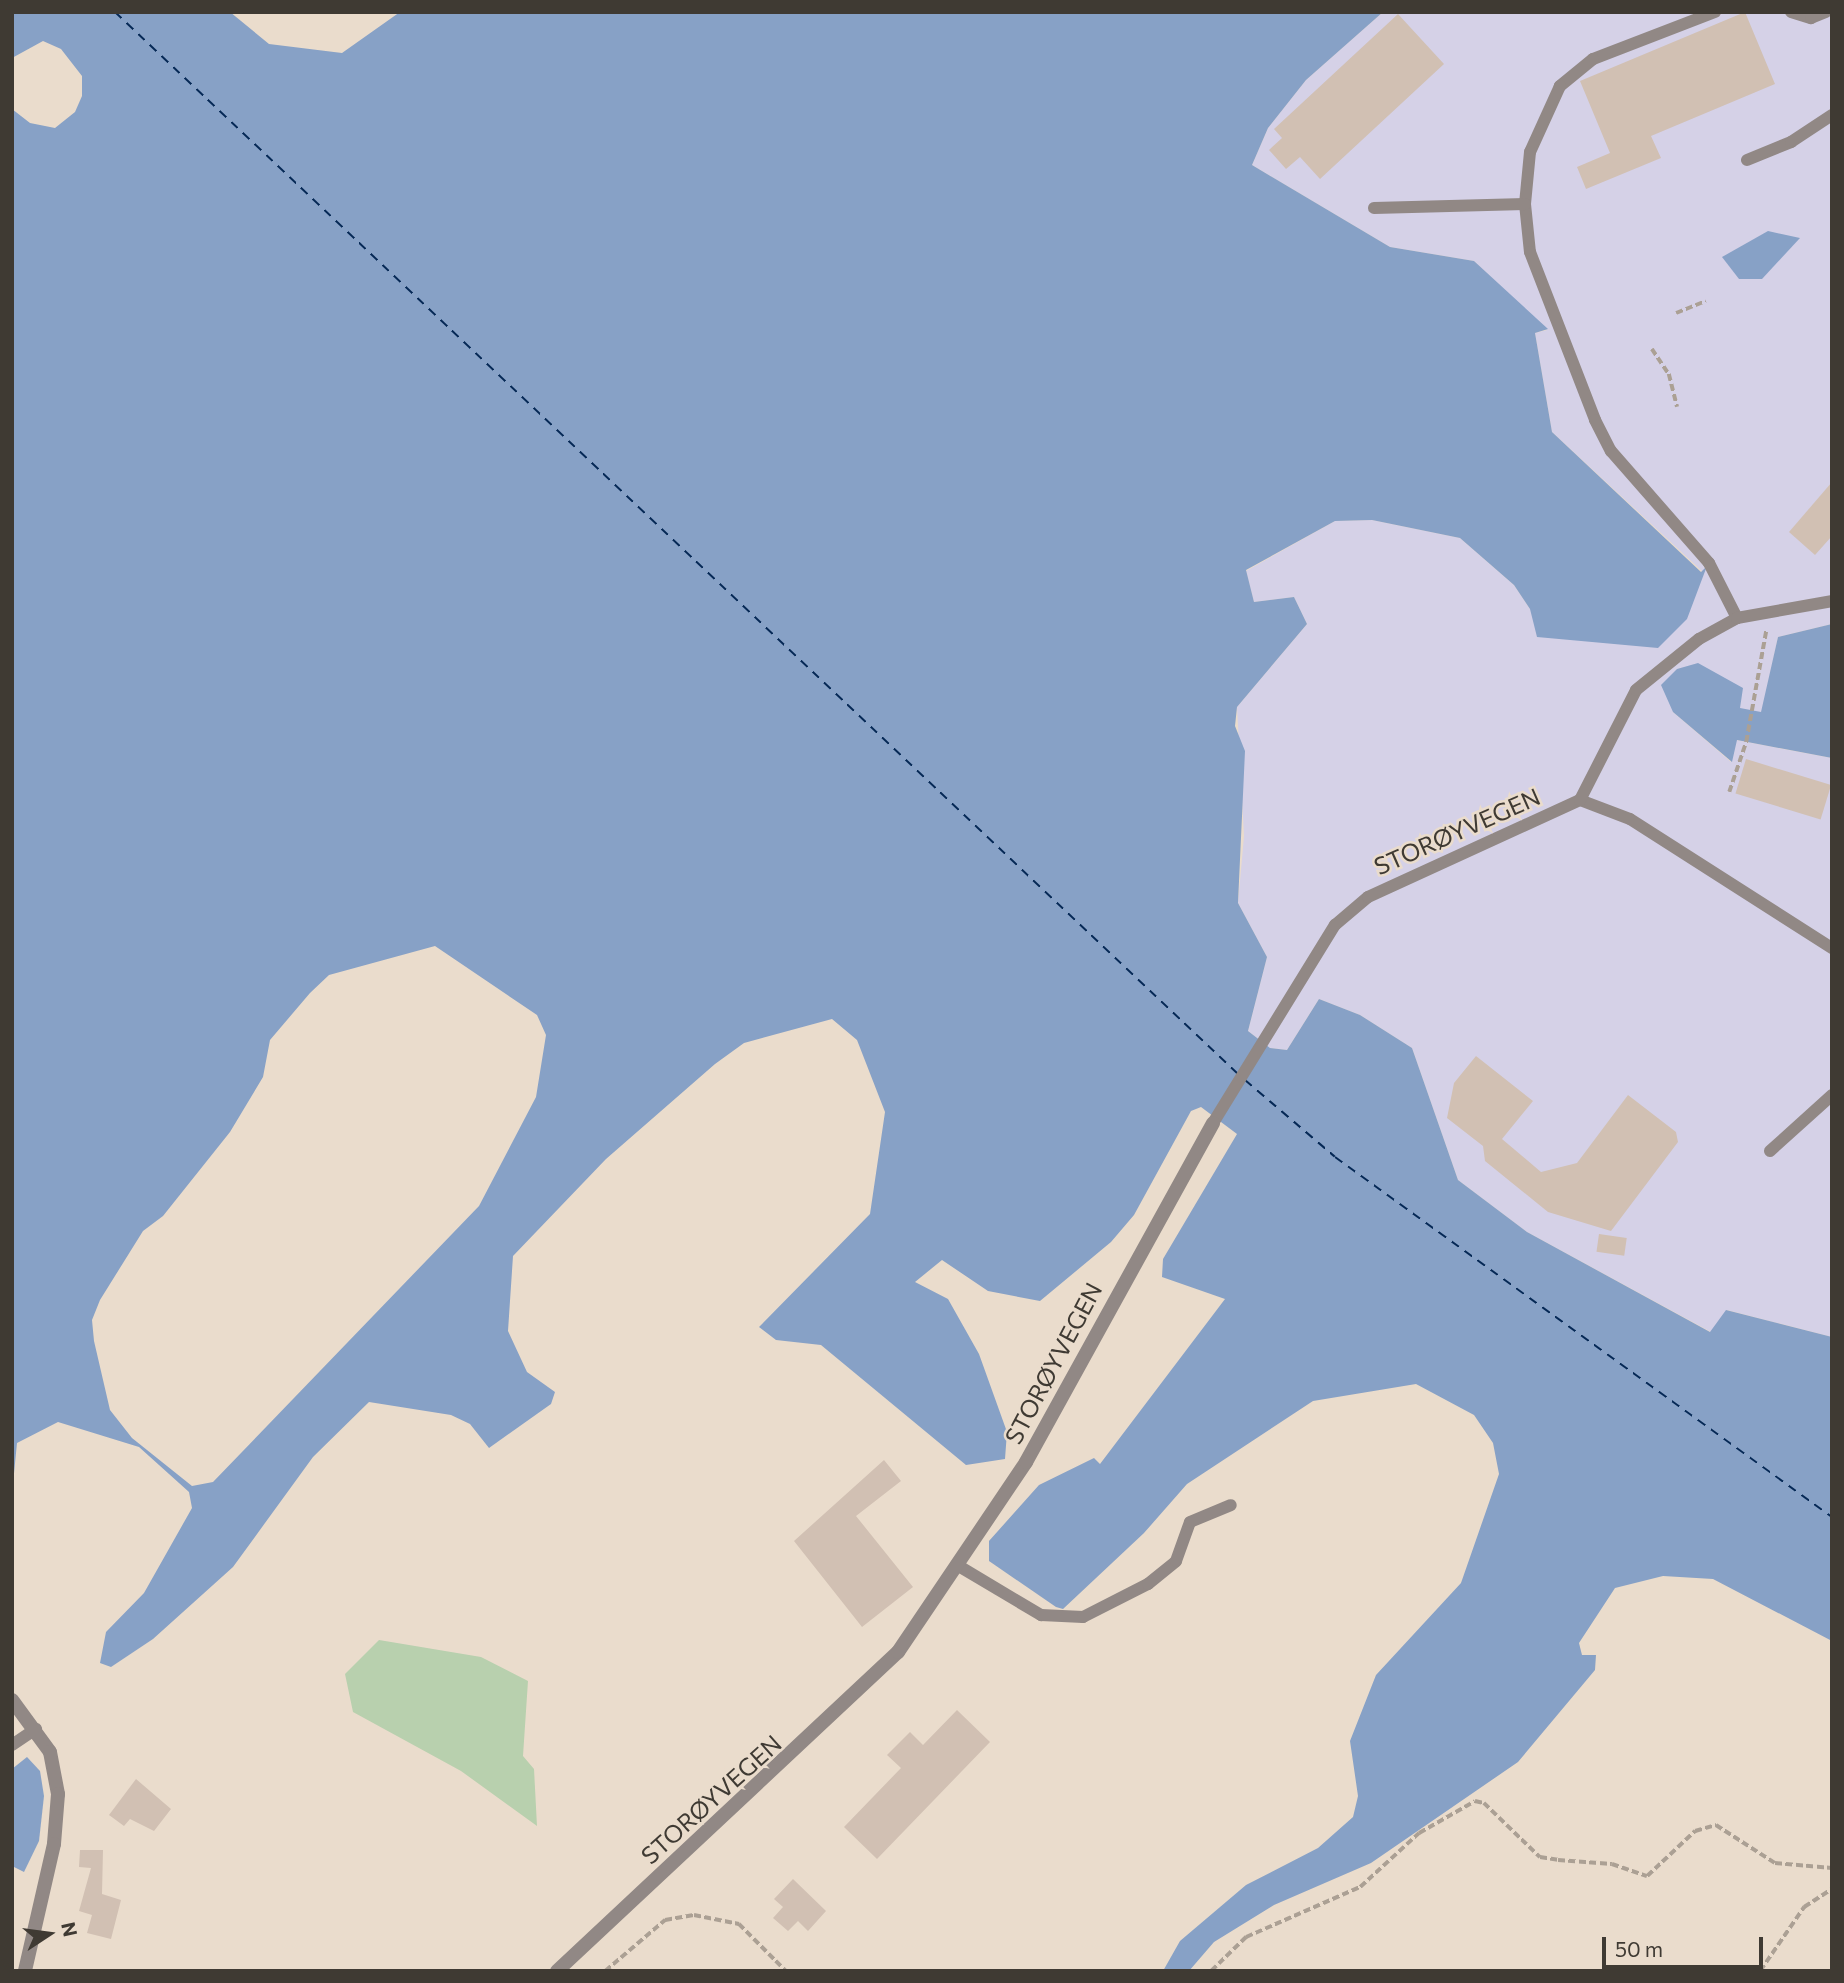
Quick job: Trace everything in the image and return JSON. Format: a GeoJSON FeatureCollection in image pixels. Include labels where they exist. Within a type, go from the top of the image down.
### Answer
{"type":"FeatureCollection","features":[{"type":"Feature","properties":{"kind":"street","name":"STORØYVEGEN"},"geometry":{"type":"LineString","coordinates":[[557,1971],[878,1677],[1026,1462],[1213,1123]]}},
{"type":"Feature","properties":{"kind":"street"},"geometry":{"type":"LineString","coordinates":[[12,1700],[36,1729],[55,1770],[58,1818],[25,1971]]}},
{"type":"Feature","properties":{"kind":"lane"},"geometry":{"type":"LineString","coordinates":[[1715,12],[1593,60],[1560,86],[1530,152],[1525,204],[1530,253],[1594,420],[1611,452],[1709,563],[1737,618]]}},
{"type":"Feature","properties":{"kind":"lane"},"geometry":{"type":"LineString","coordinates":[[1791,12],[1811,18],[1826,12]]}},
{"type":"Feature","properties":{"kind":"lane"},"geometry":{"type":"LineString","coordinates":[[1747,160],[1791,142],[1832,115]]}},
{"type":"Feature","properties":{"kind":"lane"},"geometry":{"type":"LineString","coordinates":[[1374,208],[1525,204]]}},
{"type":"Feature","properties":{"kind":"lane","name":"STORØYVEGEN"},"geometry":{"type":"LineString","coordinates":[[1213,1123],[1335,925],[1368,897],[1580,800],[1636,690],[1665,660],[1737,618],[1832,601]]}},
{"type":"Feature","properties":{"kind":"lane","name":"STORØYVEGEN"},"geometry":{"type":"LineString","coordinates":[[1580,800],[1630,819],[1832,948]]}},
{"type":"Feature","properties":{"kind":"lane"},"geometry":{"type":"LineString","coordinates":[[1770,1151],[1832,1095]]}},
{"type":"Feature","properties":{"kind":"lane"},"geometry":{"type":"LineString","coordinates":[[957,1564],[1041,1615],[1083,1617],[1149,1584],[1176,1561],[1190,1522],[1231,1505]]}},
{"type":"Feature","properties":{"kind":"lane"},"geometry":{"type":"LineString","coordinates":[[12,1745],[36,1729]]}},
{"type":"Feature","properties":{"kind":"path"},"geometry":{"type":"LineString","coordinates":[[1676,313],[1706,301]]}},
{"type":"Feature","properties":{"kind":"path"},"geometry":{"type":"LineString","coordinates":[[1652,349],[1669,374],[1677,407]]}},
{"type":"Feature","properties":{"kind":"path"},"geometry":{"type":"LineString","coordinates":[[1729,792],[1746,742],[1767,611]]}},
{"type":"Feature","properties":{"kind":"path"},"geometry":{"type":"LineString","coordinates":[[1211,1971],[1246,1937],[1360,1886],[1419,1833],[1475,1801],[1484,1802],[1540,1857],[1612,1864],[1647,1876],[1695,1831],[1716,1825],[1775,1863],[1832,1868]]}},
{"type":"Feature","properties":{"kind":"path"},"geometry":{"type":"LineString","coordinates":[[1759,1971],[1804,1908],[1832,1889]]}},
{"type":"Feature","properties":{"kind":"path"},"geometry":{"type":"LineString","coordinates":[[605,1971],[665,1920],[694,1916],[739,1924],[786,1971]]}},
{"type":"Feature","properties":{"kind":"shaded area"},"geometry":{"type":"Polygon","coordinates":[[[1383,12],[1832,12],[1832,624],[1778,637],[1762,712],[1673,712],[1731,762],[1736,740],[1832,758],[1832,1337],[1727,1310],[1711,1332],[1527,1232],[1458,1180],[1412,1048],[1360,1015],[1319,999],[1287,1050],[1270,1048],[1248,1031],[1267,957],[1238,903],[1244,836],[1237,707],[1307,624],[1294,597],[1254,602],[1246,571],[1335,521],[1372,520],[1460,538],[1514,585],[1530,609],[1700,576],[1703,572],[1552,432],[1535,333],[1547,330],[1474,261],[1390,247],[1252,165],[1268,128],[1306,80],[1383,12]]]}},
{"type":"Feature","properties":{"kind":"green space"},"geometry":{"type":"Polygon","coordinates":[[[379,1640],[481,1657],[528,1681],[523,1756],[534,1769],[537,1826],[461,1771],[353,1712],[345,1674],[379,1640]]]}},
{"type":"Feature","properties":{"kind":"water"},"geometry":{"type":"Polygon","coordinates":[[[12,12],[230,12],[269,44],[342,53],[400,12],[1383,12],[1306,80],[1268,128],[1252,165],[1390,247],[1474,261],[1548,329],[1535,333],[1552,432],[1701,572],[1707,566],[1687,619],[1658,648],[1537,637],[1530,609],[1514,585],[1460,538],[1372,520],[1335,521],[1246,570],[1254,602],[1294,597],[1307,624],[1237,707],[1235,726],[1245,751],[1238,903],[1267,957],[1248,1031],[1270,1048],[1287,1050],[1319,999],[1360,1015],[1412,1048],[1458,1180],[1527,1232],[1710,1332],[1726,1310],[1832,1337],[1832,1641],[1713,1579],[1663,1576],[1615,1588],[1579,1643],[1582,1655],[1596,1655],[1595,1670],[1518,1762],[1371,1863],[1274,1905],[1214,1942],[1189,1971],[1163,1971],[1180,1941],[1246,1885],[1318,1848],[1353,1817],[1358,1796],[1350,1741],[1376,1675],[1461,1583],[1499,1474],[1493,1443],[1474,1415],[1416,1384],[1313,1401],[1187,1484],[1144,1533],[1063,1609],[1056,1607],[989,1561],[989,1541],[1039,1485],[1094,1458],[1100,1464],[1225,1299],[1162,1277],[1163,1259],[1237,1134],[1201,1107],[1191,1111],[1134,1215],[1111,1242],[1040,1301],[988,1291],[942,1260],[915,1282],[948,1299],[979,1354],[1007,1432],[1005,1459],[966,1465],[821,1345],[776,1340],[759,1327],[870,1214],[885,1112],[857,1040],[832,1019],[744,1043],[715,1064],[606,1159],[513,1256],[508,1331],[527,1372],[555,1392],[551,1404],[489,1448],[470,1424],[451,1415],[369,1402],[313,1457],[233,1567],[153,1639],[111,1667],[100,1663],[106,1632],[144,1593],[192,1508],[189,1492],[139,1447],[58,1422],[17,1443],[12,1494],[12,109],[30,123],[55,128],[75,112],[82,96],[82,76],[61,49],[43,41],[12,58],[12,12]],[[435,946],[329,975],[310,993],[270,1040],[263,1077],[230,1132],[163,1216],[143,1231],[100,1300],[92,1320],[94,1341],[110,1410],[132,1438],[192,1486],[213,1482],[479,1206],[536,1097],[546,1035],[537,1015],[435,946]]]}},
{"type":"Feature","properties":{"kind":"water"},"geometry":{"type":"Polygon","coordinates":[[[1768,231],[1800,238],[1762,279],[1739,279],[1722,257],[1768,231]]]}},
{"type":"Feature","properties":{"kind":"water"},"geometry":{"type":"Polygon","coordinates":[[[1832,624],[1832,758],[1737,740],[1732,762],[1673,712],[1661,685],[1677,669],[1698,663],[1743,688],[1740,708],[1761,712],[1778,637],[1832,624]]]}},
{"type":"Feature","properties":{"kind":"water"},"geometry":{"type":"Polygon","coordinates":[[[27,1757],[40,1771],[44,1796],[39,1841],[24,1872],[12,1866],[12,1769],[27,1757]]]}},
{"type":"Feature","properties":{"kind":"building"},"geometry":{"type":"Polygon","coordinates":[[[1745,12],[1775,84],[1651,136],[1661,158],[1586,189],[1577,167],[1610,153],[1580,81],[1745,12]]]}},
{"type":"Feature","properties":{"kind":"building"},"geometry":{"type":"Polygon","coordinates":[[[1398,14],[1444,64],[1320,179],[1300,157],[1286,169],[1269,150],[1282,138],[1274,129],[1398,14]]]}},
{"type":"Feature","properties":{"kind":"building"},"geometry":{"type":"Polygon","coordinates":[[[1832,482],[1832,536],[1815,555],[1789,532],[1832,482]]]}},
{"type":"Feature","properties":{"kind":"building"},"geometry":{"type":"Polygon","coordinates":[[[1746,759],[1831,785],[1821,819],[1735,793],[1746,759]]]}},
{"type":"Feature","properties":{"kind":"building"},"geometry":{"type":"Polygon","coordinates":[[[1476,1056],[1533,1101],[1502,1139],[1541,1172],[1577,1163],[1628,1095],[1676,1132],[1678,1142],[1611,1231],[1548,1212],[1485,1161],[1483,1146],[1447,1118],[1454,1083],[1476,1056]]]}},
{"type":"Feature","properties":{"kind":"building"},"geometry":{"type":"Polygon","coordinates":[[[1599,1234],[1627,1238],[1624,1256],[1596,1252],[1599,1234]]]}},
{"type":"Feature","properties":{"kind":"building"},"geometry":{"type":"Polygon","coordinates":[[[884,1460],[901,1481],[856,1516],[913,1587],[862,1627],[794,1541],[884,1460]]]}},
{"type":"Feature","properties":{"kind":"building"},"geometry":{"type":"Polygon","coordinates":[[[957,1710],[990,1742],[877,1859],[844,1827],[901,1768],[887,1755],[910,1732],[923,1745],[957,1710]]]}},
{"type":"Feature","properties":{"kind":"building"},"geometry":{"type":"Polygon","coordinates":[[[136,1779],[171,1809],[154,1831],[130,1819],[124,1826],[109,1815],[136,1779]]]}},
{"type":"Feature","properties":{"kind":"building"},"geometry":{"type":"Polygon","coordinates":[[[80,1850],[103,1850],[102,1894],[121,1900],[111,1939],[87,1933],[92,1915],[79,1911],[91,1868],[79,1867],[80,1850]]]}},
{"type":"Feature","properties":{"kind":"building"},"geometry":{"type":"Polygon","coordinates":[[[793,1879],[826,1911],[808,1931],[798,1921],[788,1931],[773,1918],[783,1907],[774,1899],[793,1879]]]}},
{"type":"Feature","properties":{"kind":"ferry route"},"geometry":{"type":"LineString","coordinates":[[115,12],[1238,1074]]}},
{"type":"Feature","properties":{"kind":"ferry route"},"geometry":{"type":"LineString","coordinates":[[1245,1080],[1335,1157],[1832,1517]]}}]}
